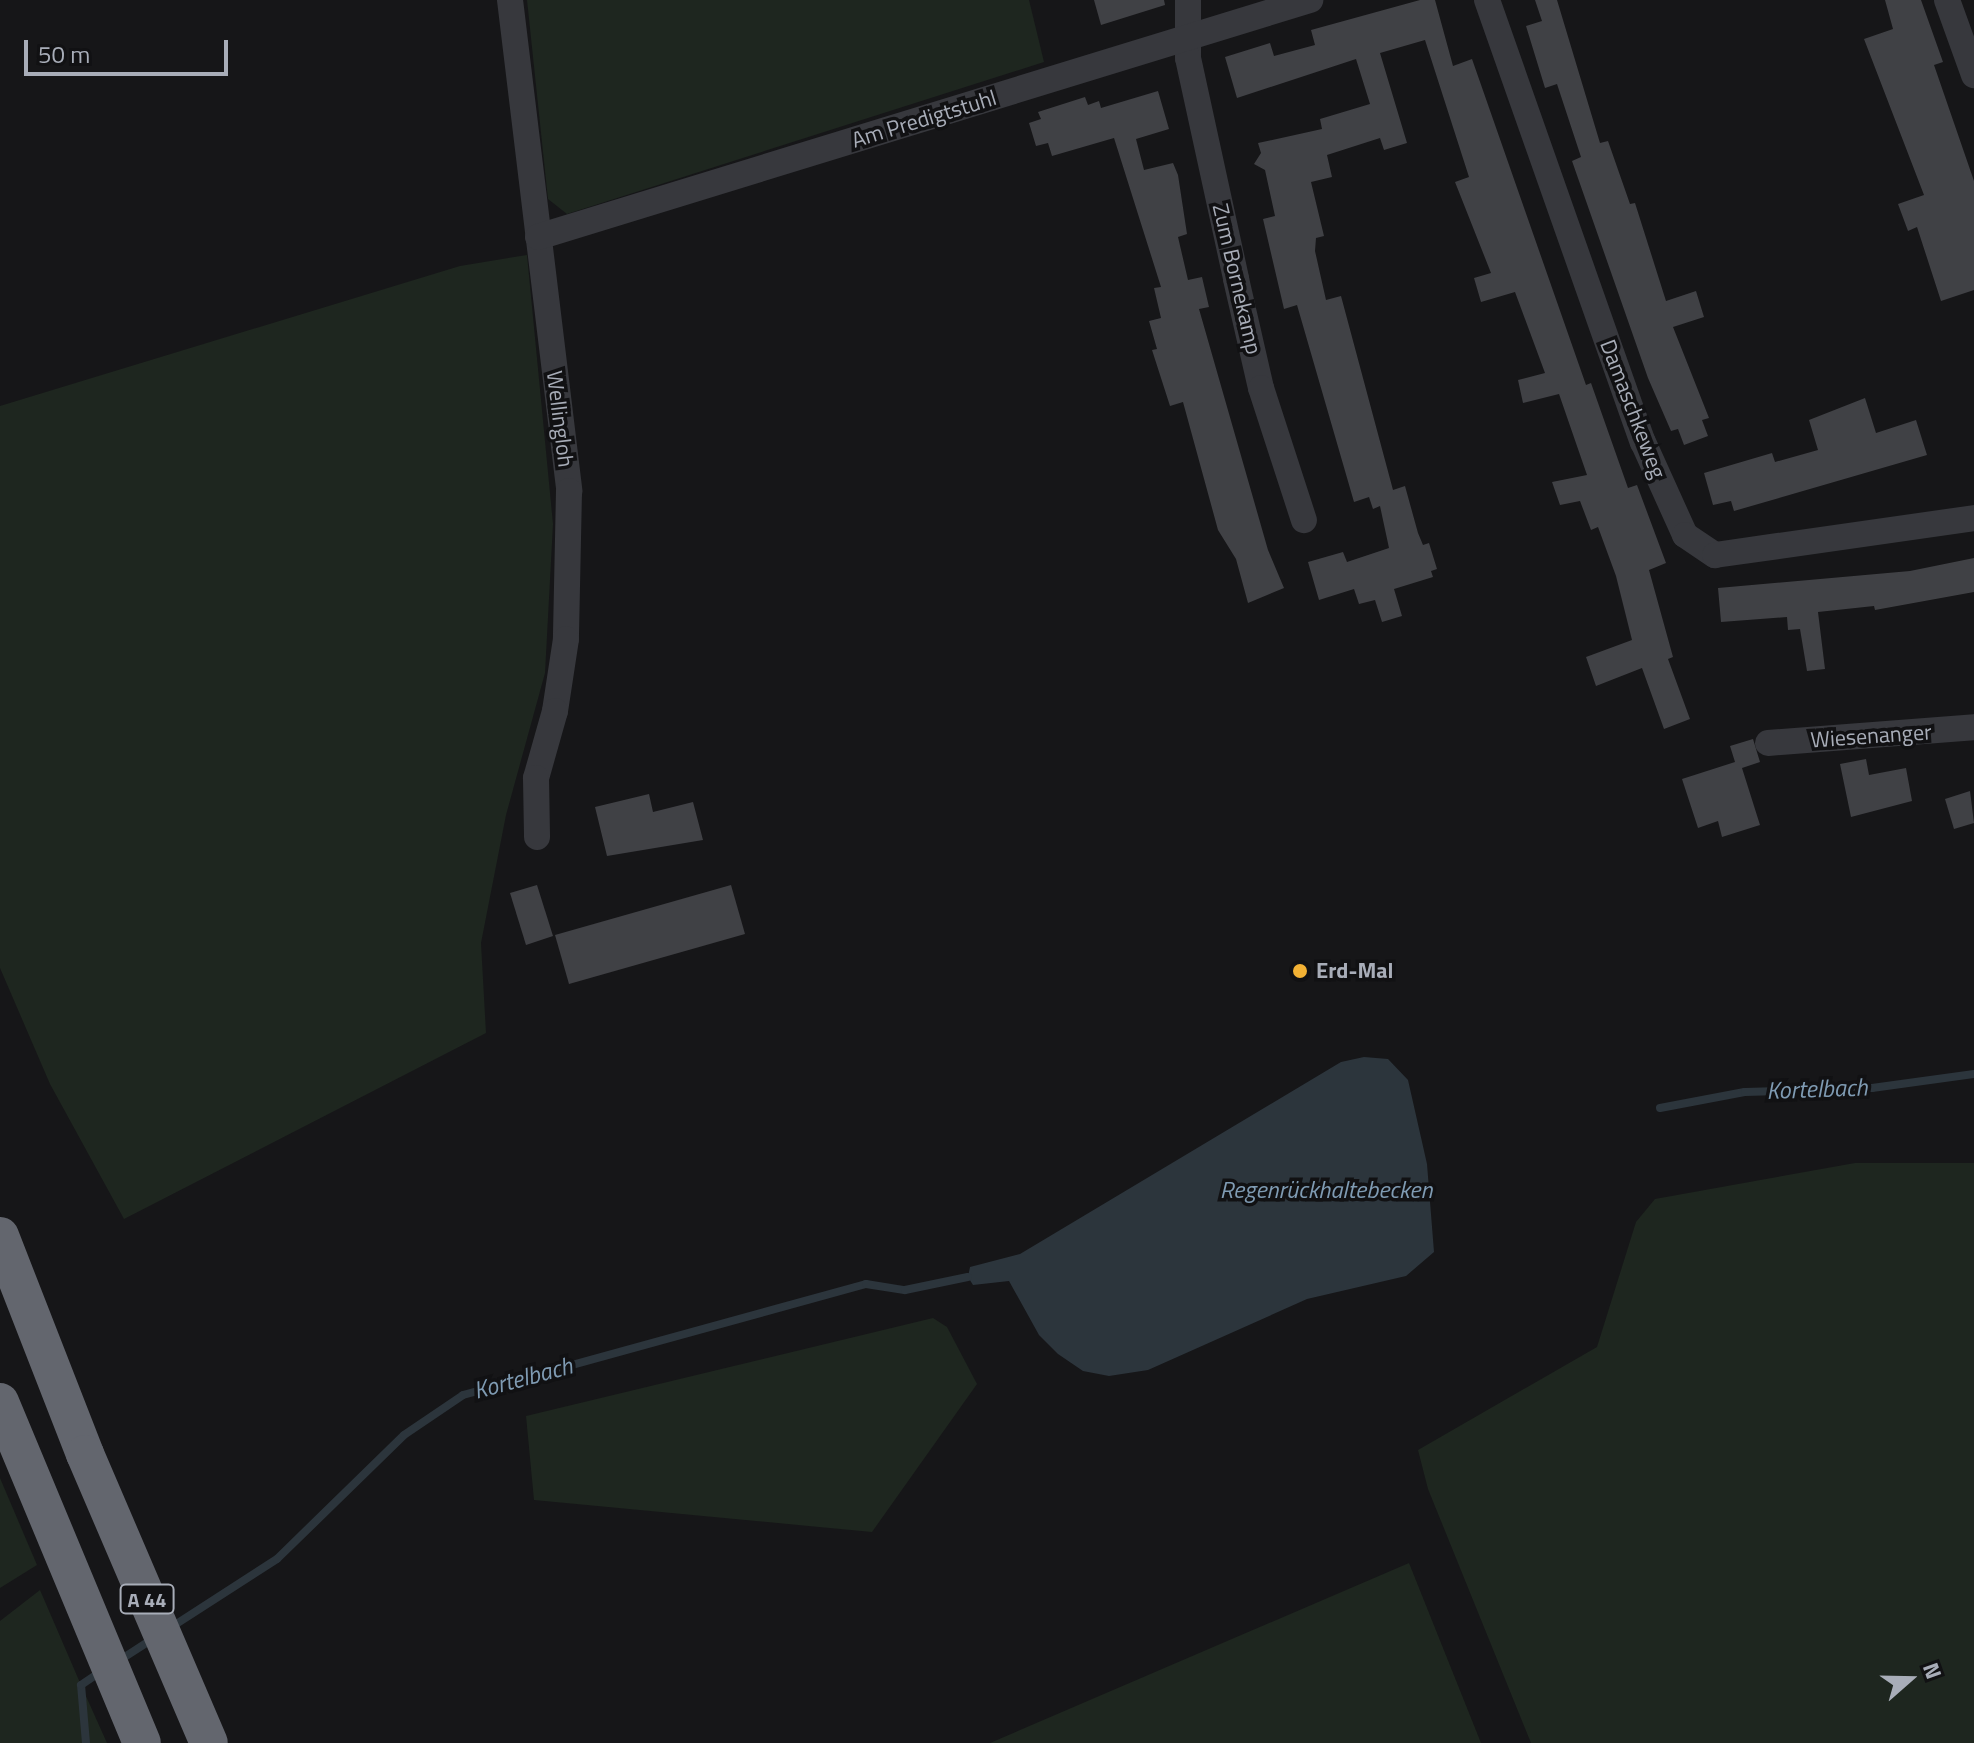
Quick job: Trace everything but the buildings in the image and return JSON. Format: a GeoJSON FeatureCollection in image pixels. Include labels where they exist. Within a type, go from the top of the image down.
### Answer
{"type":"FeatureCollection","features":[{"type":"Feature","properties":{"kind":"highway","name":"A 44"},"geometry":{"type":"LineString","coordinates":[[0,1236],[85,1454],[209,1743]]}},
{"type":"Feature","properties":{"kind":"highway","name":"A 44"},"geometry":{"type":"LineString","coordinates":[[0,1402],[142,1743]]}},
{"type":"Feature","properties":{"kind":"street","name":"Wellingloh"},"geometry":{"type":"LineString","coordinates":[[510,0],[569,491],[571,565],[555,711],[536,778],[537,837]]}},
{"type":"Feature","properties":{"kind":"street","name":"Zum Bornekamp"},"geometry":{"type":"LineString","coordinates":[[1188,0],[1191,34],[1188,58],[1261,388],[1304,520]]}},
{"type":"Feature","properties":{"kind":"street","name":"Am Predigtstuhl"},"geometry":{"type":"LineString","coordinates":[[538,237],[1191,34],[1310,0]]}},
{"type":"Feature","properties":{"kind":"street","name":"Damaschkeweg"},"geometry":{"type":"LineString","coordinates":[[1487,0],[1643,442],[1685,535],[1715,555],[1974,518]]}},
{"type":"Feature","properties":{"kind":"street"},"geometry":{"type":"LineString","coordinates":[[1947,0],[1974,75]]}},
{"type":"Feature","properties":{"kind":"street","name":"Wiesenanger"},"geometry":{"type":"LineString","coordinates":[[1768,743],[1974,727]]}},
{"type":"Feature","properties":{"kind":"shaded area"},"geometry":{"type":"Polygon","coordinates":[[[527,0],[1029,0],[1044,62],[567,214],[548,199],[527,0]]]}},
{"type":"Feature","properties":{"kind":"shaded area"},"geometry":{"type":"Polygon","coordinates":[[[527,255],[553,524],[545,673],[506,815],[481,943],[486,1033],[124,1219],[50,1084],[0,968],[0,406],[460,266],[527,255]]]}},
{"type":"Feature","properties":{"kind":"shaded area"},"geometry":{"type":"Polygon","coordinates":[[[1855,1163],[1974,1163],[1974,1743],[1531,1743],[1428,1489],[1418,1450],[1597,1347],[1636,1222],[1655,1199],[1855,1163]]]}},
{"type":"Feature","properties":{"kind":"shaded area"},"geometry":{"type":"Polygon","coordinates":[[[933,1318],[947,1327],[977,1384],[872,1532],[534,1500],[526,1416],[933,1318]]]}},
{"type":"Feature","properties":{"kind":"shaded area"},"geometry":{"type":"Polygon","coordinates":[[[0,1478],[37,1565],[0,1588],[0,1478]]]}},
{"type":"Feature","properties":{"kind":"shaded area"},"geometry":{"type":"Polygon","coordinates":[[[1409,1563],[1481,1743],[990,1743],[1409,1563]]]}},
{"type":"Feature","properties":{"kind":"shaded area"},"geometry":{"type":"Polygon","coordinates":[[[40,1590],[107,1743],[0,1743],[0,1621],[40,1590]]]}},
{"type":"Feature","properties":{"kind":"water","name":"Regenrückhaltebecken"},"geometry":{"type":"Polygon","coordinates":[[[1364,1057],[1388,1059],[1408,1080],[1427,1164],[1434,1252],[1406,1276],[1307,1299],[1148,1370],[1109,1376],[1083,1371],[1058,1354],[1039,1335],[1009,1281],[973,1285],[968,1277],[970,1267],[1020,1254],[1341,1062],[1364,1057]]]}},
{"type":"Feature","properties":{"kind":"waterway","name":"Kortelbach"},"geometry":{"type":"LineString","coordinates":[[1660,1108],[1745,1092],[1872,1088],[1974,1074]]}},
{"type":"Feature","properties":{"kind":"waterway","name":"Kortelbach"},"geometry":{"type":"LineString","coordinates":[[170,1628],[277,1559],[404,1435],[463,1395],[866,1284],[905,1290],[968,1277]]}},
{"type":"Feature","properties":{"kind":"waterway","name":"Kortelbach"},"geometry":{"type":"LineString","coordinates":[[120,1660],[152,1639]]}},
{"type":"Feature","properties":{"kind":"waterway","name":"Kortelbach"},"geometry":{"type":"LineString","coordinates":[[86,1743],[81,1685],[102,1671]]}},
{"type":"Feature","properties":{"kind":"place","name":"Erd-Mal"},"geometry":{"type":"Point","coordinates":[1300,971]}}]}
